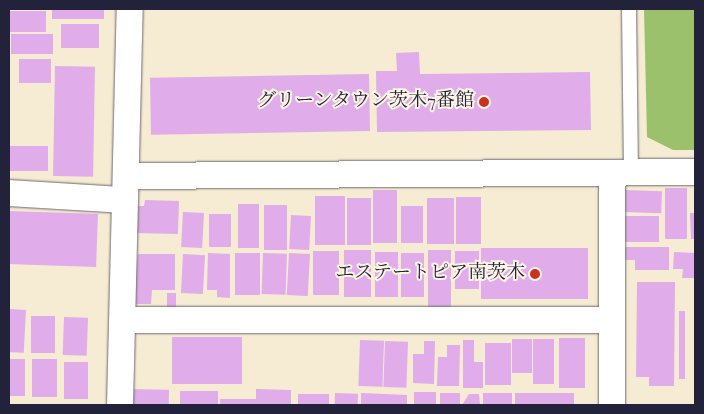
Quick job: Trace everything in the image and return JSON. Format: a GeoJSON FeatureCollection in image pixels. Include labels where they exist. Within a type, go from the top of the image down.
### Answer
{"type":"FeatureCollection","features":[{"type":"Feature","properties":{"kind":"street"},"geometry":{"type":"LineString","coordinates":[[120,405],[130,9]]}},
{"type":"Feature","properties":{"kind":"street"},"geometry":{"type":"LineString","coordinates":[[9,194],[126,188],[695,172]]}},
{"type":"Feature","properties":{"kind":"street"},"geometry":{"type":"LineString","coordinates":[[612,405],[612,320],[622,175]]}},
{"type":"Feature","properties":{"kind":"street"},"geometry":{"type":"LineString","coordinates":[[123,320],[612,320]]}},
{"type":"Feature","properties":{"kind":"lane"},"geometry":{"type":"LineString","coordinates":[[622,175],[629,9]]}},
{"type":"Feature","properties":{"kind":"green space"},"geometry":{"type":"Polygon","coordinates":[[[644,9],[695,9],[695,150],[673,150],[647,137],[644,9]]]}},
{"type":"Feature","properties":{"kind":"building"},"geometry":{"type":"Polygon","coordinates":[[[52,9],[104,9],[104,19],[52,19],[52,9]]]}},
{"type":"Feature","properties":{"kind":"building"},"geometry":{"type":"Polygon","coordinates":[[[9,11],[46,11],[46,32],[9,32],[9,11]]]}},
{"type":"Feature","properties":{"kind":"building"},"geometry":{"type":"Polygon","coordinates":[[[61,24],[99,24],[99,48],[61,48],[61,24]]]}},
{"type":"Feature","properties":{"kind":"building"},"geometry":{"type":"Polygon","coordinates":[[[11,34],[53,34],[53,54],[11,54],[11,34]]]}},
{"type":"Feature","properties":{"kind":"building","name":"グリーンタウン茨木7番館"},"geometry":{"type":"Polygon","coordinates":[[[419,52],[420,74],[590,72],[591,130],[377,132],[376,71],[397,71],[396,53],[419,52]]]}},
{"type":"Feature","properties":{"kind":"building"},"geometry":{"type":"Polygon","coordinates":[[[19,59],[51,59],[51,83],[19,83],[19,59]]]}},
{"type":"Feature","properties":{"kind":"building"},"geometry":{"type":"Polygon","coordinates":[[[55,66],[95,67],[93,177],[53,176],[55,66]]]}},
{"type":"Feature","properties":{"kind":"building","name":"グリーンタウン茨木7番館"},"geometry":{"type":"Polygon","coordinates":[[[369,74],[370,131],[151,135],[150,78],[369,74]]]}},
{"type":"Feature","properties":{"kind":"building"},"geometry":{"type":"Polygon","coordinates":[[[9,146],[48,146],[48,171],[9,171],[9,146]]]}},
{"type":"Feature","properties":{"kind":"building"},"geometry":{"type":"Polygon","coordinates":[[[665,188],[687,188],[687,239],[665,239],[665,188]]]}},
{"type":"Feature","properties":{"kind":"building"},"geometry":{"type":"Polygon","coordinates":[[[373,190],[397,190],[397,243],[373,243],[373,190]]]}},
{"type":"Feature","properties":{"kind":"building"},"geometry":{"type":"Polygon","coordinates":[[[625,190],[662,191],[661,213],[624,212],[625,190]]]}},
{"type":"Feature","properties":{"kind":"building"},"geometry":{"type":"Polygon","coordinates":[[[315,196],[345,196],[345,245],[315,245],[315,196]]]}},
{"type":"Feature","properties":{"kind":"building"},"geometry":{"type":"Polygon","coordinates":[[[456,197],[481,197],[481,244],[456,244],[456,197]]]}},
{"type":"Feature","properties":{"kind":"building"},"geometry":{"type":"Polygon","coordinates":[[[347,198],[371,198],[371,245],[347,245],[347,198]]]}},
{"type":"Feature","properties":{"kind":"building"},"geometry":{"type":"Polygon","coordinates":[[[427,198],[454,198],[454,244],[427,244],[427,198]]]}},
{"type":"Feature","properties":{"kind":"building"},"geometry":{"type":"Polygon","coordinates":[[[145,200],[179,201],[178,234],[134,233],[135,206],[144,206],[145,200]]]}},
{"type":"Feature","properties":{"kind":"building"},"geometry":{"type":"Polygon","coordinates":[[[238,204],[259,204],[259,248],[238,248],[238,204]]]}},
{"type":"Feature","properties":{"kind":"building"},"geometry":{"type":"Polygon","coordinates":[[[264,205],[287,205],[287,250],[264,250],[264,205]]]}},
{"type":"Feature","properties":{"kind":"building"},"geometry":{"type":"Polygon","coordinates":[[[401,206],[423,206],[423,243],[401,243],[401,206]]]}},
{"type":"Feature","properties":{"kind":"building"},"geometry":{"type":"Polygon","coordinates":[[[9,211],[98,214],[96,267],[9,264],[9,211]]]}},
{"type":"Feature","properties":{"kind":"building"},"geometry":{"type":"Polygon","coordinates":[[[183,212],[204,213],[202,248],[181,247],[183,212]]]}},
{"type":"Feature","properties":{"kind":"building"},"geometry":{"type":"Polygon","coordinates":[[[690,213],[695,213],[695,239],[691,239],[690,213]]]}},
{"type":"Feature","properties":{"kind":"building"},"geometry":{"type":"Polygon","coordinates":[[[209,214],[231,214],[231,247],[209,247],[209,214]]]}},
{"type":"Feature","properties":{"kind":"building"},"geometry":{"type":"Polygon","coordinates":[[[291,215],[311,216],[309,250],[289,249],[291,215]]]}},
{"type":"Feature","properties":{"kind":"building"},"geometry":{"type":"Polygon","coordinates":[[[623,216],[659,216],[659,242],[623,242],[623,216]]]}},
{"type":"Feature","properties":{"kind":"building"},"geometry":{"type":"Polygon","coordinates":[[[623,247],[669,247],[669,270],[635,270],[635,260],[623,260],[623,247]]]}},
{"type":"Feature","properties":{"kind":"building","name":"エステートピア南茨木"},"geometry":{"type":"Polygon","coordinates":[[[481,248],[588,248],[588,299],[481,299],[481,248]]]}},
{"type":"Feature","properties":{"kind":"building"},"geometry":{"type":"Polygon","coordinates":[[[344,250],[371,250],[371,297],[344,297],[344,250]]]}},
{"type":"Feature","properties":{"kind":"building"},"geometry":{"type":"Polygon","coordinates":[[[428,250],[451,250],[451,307],[428,307],[428,250]]]}},
{"type":"Feature","properties":{"kind":"building"},"geometry":{"type":"Polygon","coordinates":[[[313,251],[339,251],[339,295],[313,295],[313,251]]]}},
{"type":"Feature","properties":{"kind":"building"},"geometry":{"type":"Polygon","coordinates":[[[455,251],[479,251],[479,289],[455,289],[455,251]]]}},
{"type":"Feature","properties":{"kind":"building"},"geometry":{"type":"Polygon","coordinates":[[[375,252],[398,252],[398,297],[375,297],[375,252]]]}},
{"type":"Feature","properties":{"kind":"building"},"geometry":{"type":"Polygon","coordinates":[[[674,252],[695,253],[695,278],[682,278],[683,269],[673,269],[674,252]]]}},
{"type":"Feature","properties":{"kind":"building"},"geometry":{"type":"Polygon","coordinates":[[[208,253],[230,254],[230,298],[217,297],[217,290],[207,290],[208,253]]]}},
{"type":"Feature","properties":{"kind":"building"},"geometry":{"type":"Polygon","coordinates":[[[235,253],[260,253],[260,295],[235,295],[235,253]]]}},
{"type":"Feature","properties":{"kind":"building"},"geometry":{"type":"Polygon","coordinates":[[[263,253],[287,254],[286,295],[262,294],[263,253]]]}},
{"type":"Feature","properties":{"kind":"building"},"geometry":{"type":"Polygon","coordinates":[[[289,253],[310,254],[308,296],[287,295],[289,253]]]}},
{"type":"Feature","properties":{"kind":"building"},"geometry":{"type":"Polygon","coordinates":[[[401,253],[424,253],[424,297],[401,297],[401,253]]]}},
{"type":"Feature","properties":{"kind":"building"},"geometry":{"type":"Polygon","coordinates":[[[138,254],[175,254],[175,290],[152,290],[151,304],[133,304],[138,254]]]}},
{"type":"Feature","properties":{"kind":"building"},"geometry":{"type":"Polygon","coordinates":[[[183,254],[205,255],[203,294],[181,293],[183,254]]]}},
{"type":"Feature","properties":{"kind":"building"},"geometry":{"type":"Polygon","coordinates":[[[637,282],[675,282],[674,386],[649,386],[649,377],[636,377],[637,282]]]}},
{"type":"Feature","properties":{"kind":"building"},"geometry":{"type":"Polygon","coordinates":[[[167,293],[176,293],[176,308],[167,308],[167,293]]]}},
{"type":"Feature","properties":{"kind":"building"},"geometry":{"type":"Polygon","coordinates":[[[9,309],[26,310],[24,353],[9,352],[9,309]]]}},
{"type":"Feature","properties":{"kind":"building"},"geometry":{"type":"Polygon","coordinates":[[[679,311],[685,311],[685,379],[679,379],[679,311]]]}},
{"type":"Feature","properties":{"kind":"building"},"geometry":{"type":"Polygon","coordinates":[[[31,316],[55,316],[55,353],[31,353],[31,316]]]}},
{"type":"Feature","properties":{"kind":"building"},"geometry":{"type":"Polygon","coordinates":[[[64,317],[88,318],[87,356],[63,355],[64,317]]]}},
{"type":"Feature","properties":{"kind":"building"},"geometry":{"type":"Polygon","coordinates":[[[172,337],[242,337],[242,384],[172,384],[172,337]]]}},
{"type":"Feature","properties":{"kind":"building"},"geometry":{"type":"Polygon","coordinates":[[[559,338],[585,338],[585,388],[559,388],[559,338]]]}},
{"type":"Feature","properties":{"kind":"building"},"geometry":{"type":"Polygon","coordinates":[[[512,339],[532,339],[532,373],[512,373],[512,339]]]}},
{"type":"Feature","properties":{"kind":"building"},"geometry":{"type":"Polygon","coordinates":[[[533,339],[554,339],[554,384],[533,384],[533,339]]]}},
{"type":"Feature","properties":{"kind":"building"},"geometry":{"type":"Polygon","coordinates":[[[360,340],[384,341],[382,387],[358,386],[360,340]]]}},
{"type":"Feature","properties":{"kind":"building"},"geometry":{"type":"Polygon","coordinates":[[[463,340],[474,340],[474,362],[483,362],[483,388],[463,388],[463,340]]]}},
{"type":"Feature","properties":{"kind":"building"},"geometry":{"type":"Polygon","coordinates":[[[385,341],[408,342],[406,388],[383,387],[385,341]]]}},
{"type":"Feature","properties":{"kind":"building"},"geometry":{"type":"Polygon","coordinates":[[[424,341],[435,341],[434,384],[413,383],[413,354],[424,354],[424,341]]]}},
{"type":"Feature","properties":{"kind":"building"},"geometry":{"type":"Polygon","coordinates":[[[485,343],[511,343],[511,385],[485,385],[485,343]]]}},
{"type":"Feature","properties":{"kind":"building"},"geometry":{"type":"Polygon","coordinates":[[[447,345],[460,345],[459,386],[437,386],[438,357],[447,357],[447,345]]]}},
{"type":"Feature","properties":{"kind":"building"},"geometry":{"type":"Polygon","coordinates":[[[9,359],[25,359],[25,396],[9,396],[9,359]]]}},
{"type":"Feature","properties":{"kind":"building"},"geometry":{"type":"Polygon","coordinates":[[[32,359],[57,359],[57,397],[32,397],[32,359]]]}},
{"type":"Feature","properties":{"kind":"building"},"geometry":{"type":"Polygon","coordinates":[[[64,362],[88,362],[88,399],[64,399],[64,362]]]}},
{"type":"Feature","properties":{"kind":"building"},"geometry":{"type":"Polygon","coordinates":[[[126,389],[169,390],[169,405],[126,405],[126,389]]]}},
{"type":"Feature","properties":{"kind":"building"},"geometry":{"type":"Polygon","coordinates":[[[256,389],[291,390],[291,405],[220,405],[220,399],[256,399],[256,389]]]}},
{"type":"Feature","properties":{"kind":"building"},"geometry":{"type":"Polygon","coordinates":[[[180,391],[218,391],[218,405],[180,405],[180,391]]]}},
{"type":"Feature","properties":{"kind":"building"},"geometry":{"type":"Polygon","coordinates":[[[414,392],[436,392],[436,405],[414,405],[414,392]]]}},
{"type":"Feature","properties":{"kind":"building"},"geometry":{"type":"Polygon","coordinates":[[[335,393],[358,394],[358,405],[335,405],[335,393]]]}},
{"type":"Feature","properties":{"kind":"building"},"geometry":{"type":"Polygon","coordinates":[[[361,393],[407,395],[407,405],[361,405],[361,393]]]}},
{"type":"Feature","properties":{"kind":"building"},"geometry":{"type":"Polygon","coordinates":[[[440,393],[460,393],[460,405],[440,405],[440,393]]]}},
{"type":"Feature","properties":{"kind":"building"},"geometry":{"type":"Polygon","coordinates":[[[483,393],[512,393],[512,405],[483,405],[483,393]]]}},
{"type":"Feature","properties":{"kind":"building"},"geometry":{"type":"Polygon","coordinates":[[[515,393],[574,393],[574,405],[515,405],[515,393]]]}},
{"type":"Feature","properties":{"kind":"building"},"geometry":{"type":"Polygon","coordinates":[[[298,394],[329,394],[329,405],[298,405],[298,394]]]}},
{"type":"Feature","properties":{"kind":"building"},"geometry":{"type":"Polygon","coordinates":[[[469,394],[479,394],[480,405],[462,405],[469,394]]]}},
{"type":"Feature","properties":{"kind":"place","name":"グリーンタウン茨木7番館"},"geometry":{"type":"Point","coordinates":[484,102]}},
{"type":"Feature","properties":{"kind":"place","name":"エステートピア南茨木"},"geometry":{"type":"Point","coordinates":[535,274]}}]}
